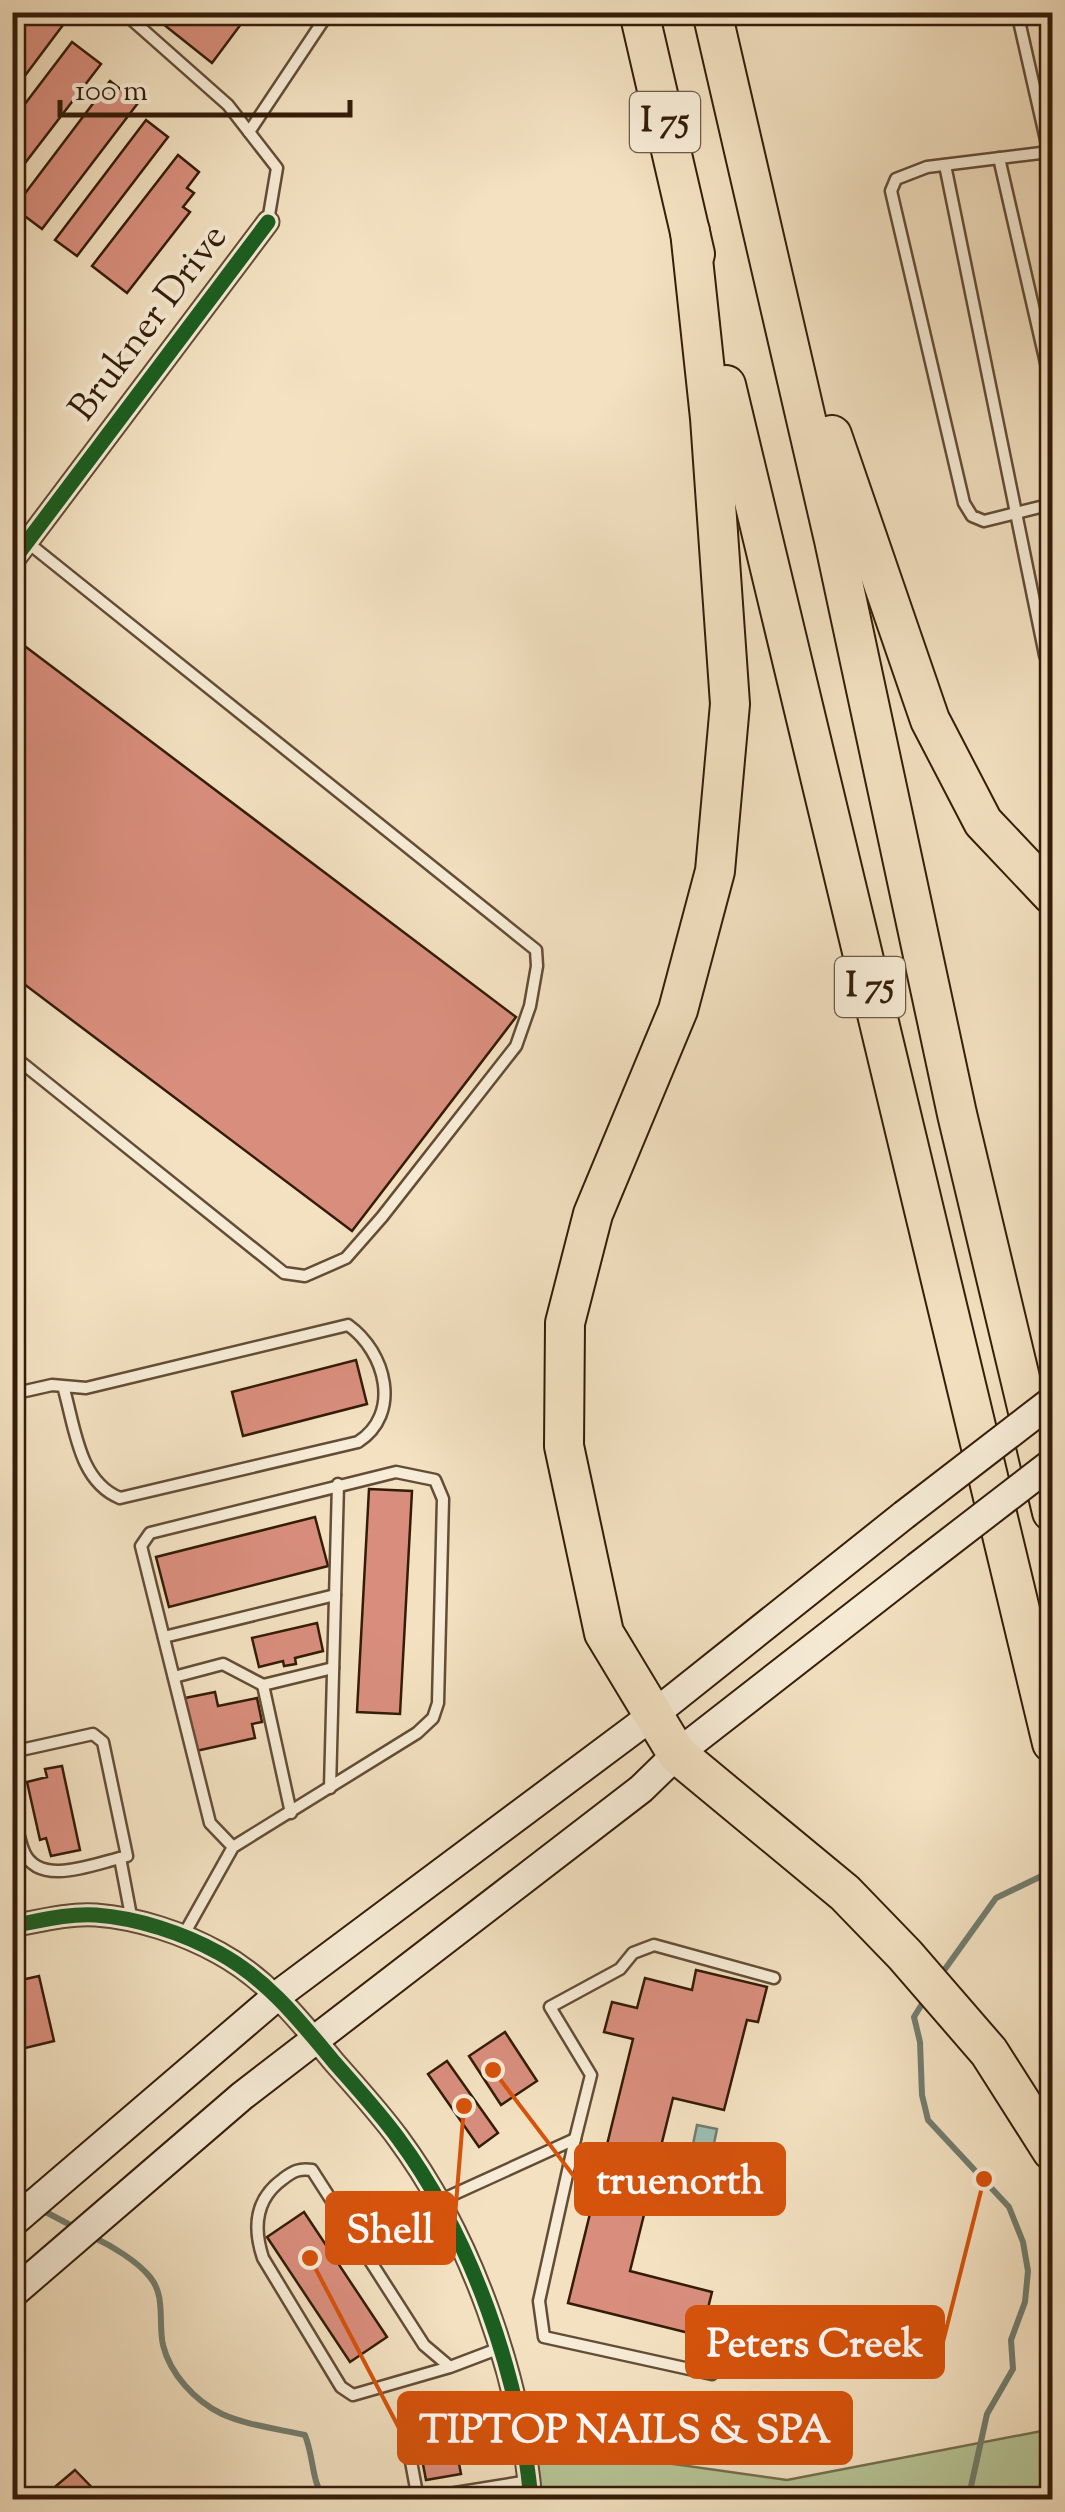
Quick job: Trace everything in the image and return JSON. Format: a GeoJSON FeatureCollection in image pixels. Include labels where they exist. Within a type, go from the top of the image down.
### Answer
{"type":"FeatureCollection","features":[{"type":"Feature","properties":{"kind":"highway","name":"I 75"},"geometry":{"type":"LineString","coordinates":[[639,12],[1052,1743]]}},
{"type":"Feature","properties":{"kind":"highway","name":"I 75"},"geometry":{"type":"LineString","coordinates":[[712,12],[834,540],[958,1114],[1052,1512]]}},
{"type":"Feature","properties":{"kind":"highway"},"geometry":{"type":"LineString","coordinates":[[759,215],[930,720],[983,822],[1052,895]]}},
{"type":"Feature","properties":{"kind":"highway"},"geometry":{"type":"LineString","coordinates":[[690,231],[710,418],[730,704],[715,871],[678,1010],[593,1214],[565,1324],[564,1446],[604,1633],[677,1754],[845,1894],[905,1955],[989,2052],[1052,2151]]}},
{"type":"Feature","properties":{"kind":"main road"},"geometry":{"type":"LineString","coordinates":[[12,2223],[278,1995],[653,1715],[1052,1401]]}},
{"type":"Feature","properties":{"kind":"main road"},"geometry":{"type":"LineString","coordinates":[[12,2294],[242,2096],[1052,1464]]}},
{"type":"Feature","properties":{"kind":"street","name":"Brukner Drive"},"geometry":{"type":"LineString","coordinates":[[12,562],[268,222]]}},
{"type":"Feature","properties":{"kind":"street"},"geometry":{"type":"LineString","coordinates":[[12,1926],[92,1914],[132,1920],[220,1953],[278,1995],[399,2139],[438,2202],[474,2276],[500,2348],[514,2399],[530,2490]]}},
{"type":"Feature","properties":{"kind":"lane"},"geometry":{"type":"LineString","coordinates":[[123,12],[228,106],[278,168],[268,222]]}},
{"type":"Feature","properties":{"kind":"lane"},"geometry":{"type":"LineString","coordinates":[[249,132],[329,12]]}},
{"type":"Feature","properties":{"kind":"lane"},"geometry":{"type":"LineString","coordinates":[[1017,12],[1052,166]]}},
{"type":"Feature","properties":{"kind":"lane"},"geometry":{"type":"LineString","coordinates":[[1049,152],[910,171],[896,179],[891,191],[964,504],[972,516],[984,520],[1052,504]]}},
{"type":"Feature","properties":{"kind":"lane"},"geometry":{"type":"LineString","coordinates":[[999,158],[1052,388]]}},
{"type":"Feature","properties":{"kind":"lane"},"geometry":{"type":"LineString","coordinates":[[945,164],[1052,675]]}},
{"type":"Feature","properties":{"kind":"lane"},"geometry":{"type":"LineString","coordinates":[[12,1055],[284,1273],[305,1276],[346,1258],[516,1046],[538,966],[536,950],[27,542]]}},
{"type":"Feature","properties":{"kind":"lane"},"geometry":{"type":"LineString","coordinates":[[12,1394],[52,1386],[63,1386],[86,1388],[348,1325],[375,1355],[384,1389],[383,1414],[376,1431],[358,1442],[120,1498],[104,1491],[90,1476],[63,1386]]}},
{"type":"Feature","properties":{"kind":"lane"},"geometry":{"type":"LineString","coordinates":[[182,1937],[234,1847],[417,1733],[433,1718],[439,1685],[443,1499],[435,1480],[396,1472],[338,1484],[150,1533],[141,1546],[210,1823],[234,1847]]}},
{"type":"Feature","properties":{"kind":"lane"},"geometry":{"type":"LineString","coordinates":[[330,1788],[338,1484]]}},
{"type":"Feature","properties":{"kind":"lane"},"geometry":{"type":"LineString","coordinates":[[164,1637],[335,1595]]}},
{"type":"Feature","properties":{"kind":"lane"},"geometry":{"type":"LineString","coordinates":[[174,1677],[223,1664],[262,1685],[333,1668]]}},
{"type":"Feature","properties":{"kind":"lane"},"geometry":{"type":"LineString","coordinates":[[262,1685],[291,1813]]}},
{"type":"Feature","properties":{"kind":"lane"},"geometry":{"type":"LineString","coordinates":[[12,1752],[93,1734],[102,1742],[127,1856],[56,1872],[36,1867],[24,1855],[12,1805]]}},
{"type":"Feature","properties":{"kind":"lane"},"geometry":{"type":"LineString","coordinates":[[120,1858],[132,1920]]}},
{"type":"Feature","properties":{"kind":"lane"},"geometry":{"type":"LineString","coordinates":[[712,2374],[544,2337],[539,2301],[591,2075],[550,2006],[620,1969],[633,1954],[654,1946],[774,1978]]}},
{"type":"Feature","properties":{"kind":"lane"},"geometry":{"type":"LineString","coordinates":[[438,2202],[575,2139]]}},
{"type":"Feature","properties":{"kind":"lane"},"geometry":{"type":"LineString","coordinates":[[450,2367],[424,2345],[312,2170],[295,2171],[267,2192],[261,2204],[257,2238],[263,2258],[341,2388],[353,2395],[369,2391],[450,2367],[500,2348]]}},
{"type":"Feature","properties":{"kind":"lane"},"geometry":{"type":"LineString","coordinates":[[514,2399],[404,2424],[418,2498],[530,2490]]}},
{"type":"Feature","properties":{"kind":"green space"},"geometry":{"type":"Polygon","coordinates":[[[1052,2429],[1052,2499],[531,2499],[524,2443],[787,2480],[1052,2429]]]}},
{"type":"Feature","properties":{"kind":"water"},"geometry":{"type":"Polygon","coordinates":[[[697,2125],[717,2129],[707,2177],[687,2173],[697,2125]]]}},
{"type":"Feature","properties":{"kind":"building"},"geometry":{"type":"Polygon","coordinates":[[[27,12],[47,12],[63,25],[12,93],[12,32],[27,12]]]}},
{"type":"Feature","properties":{"kind":"building"},"geometry":{"type":"Polygon","coordinates":[[[148,12],[250,12],[212,63],[148,12]]]}},
{"type":"Feature","properties":{"kind":"building"},"geometry":{"type":"Polygon","coordinates":[[[72,42],[101,64],[12,180],[12,121],[72,42]]]}},
{"type":"Feature","properties":{"kind":"building"},"geometry":{"type":"Polygon","coordinates":[[[110,81],[138,103],[42,229],[14,208],[110,81]]]}},
{"type":"Feature","properties":{"kind":"building"},"geometry":{"type":"Polygon","coordinates":[[[146,120],[168,137],[77,256],[55,240],[146,120]]]}},
{"type":"Feature","properties":{"kind":"building"},"geometry":{"type":"Polygon","coordinates":[[[178,155],[199,172],[187,188],[194,193],[183,207],[190,212],[127,293],[92,266],[178,155]]]}},
{"type":"Feature","properties":{"kind":"building"},"geometry":{"type":"Polygon","coordinates":[[[22,644],[516,1017],[352,1231],[12,975],[12,657],[22,644]]]}},
{"type":"Feature","properties":{"kind":"building"},"geometry":{"type":"Polygon","coordinates":[[[356,1360],[367,1404],[243,1436],[232,1392],[356,1360]]]}},
{"type":"Feature","properties":{"kind":"building"},"geometry":{"type":"Polygon","coordinates":[[[369,1489],[412,1491],[400,1714],[357,1712],[369,1489]]]}},
{"type":"Feature","properties":{"kind":"building"},"geometry":{"type":"Polygon","coordinates":[[[315,1517],[328,1566],[169,1607],[156,1557],[315,1517]]]}},
{"type":"Feature","properties":{"kind":"building"},"geometry":{"type":"Polygon","coordinates":[[[317,1623],[323,1651],[295,1658],[296,1664],[284,1666],[283,1661],[259,1667],[252,1638],[317,1623]]]}},
{"type":"Feature","properties":{"kind":"building"},"geometry":{"type":"Polygon","coordinates":[[[215,1692],[218,1706],[257,1698],[262,1722],[252,1724],[255,1738],[196,1751],[185,1698],[215,1692]]]}},
{"type":"Feature","properties":{"kind":"building"},"geometry":{"type":"Polygon","coordinates":[[[62,1766],[80,1850],[51,1856],[46,1838],[40,1840],[27,1782],[47,1777],[45,1769],[62,1766]]]}},
{"type":"Feature","properties":{"kind":"building"},"geometry":{"type":"Polygon","coordinates":[[[696,1970],[767,1987],[758,2022],[747,2020],[724,2110],[673,2098],[630,2271],[712,2292],[701,2336],[568,2303],[633,2039],[604,2032],[612,2002],[637,2008],[645,1978],[692,1990],[696,1970]]]}},
{"type":"Feature","properties":{"kind":"building"},"geometry":{"type":"Polygon","coordinates":[[[39,1976],[54,2041],[13,2051],[12,1982],[39,1976]]]}},
{"type":"Feature","properties":{"kind":"building"},"geometry":{"type":"Polygon","coordinates":[[[505,2032],[537,2081],[501,2105],[469,2056],[505,2032]]]}},
{"type":"Feature","properties":{"kind":"building"},"geometry":{"type":"Polygon","coordinates":[[[447,2061],[498,2133],[479,2147],[428,2074],[447,2061]]]}},
{"type":"Feature","properties":{"kind":"building"},"geometry":{"type":"Polygon","coordinates":[[[304,2212],[387,2337],[350,2362],[267,2237],[304,2212]]]}},
{"type":"Feature","properties":{"kind":"building"},"geometry":{"type":"Polygon","coordinates":[[[452,2427],[461,2474],[426,2480],[417,2433],[452,2427]]]}},
{"type":"Feature","properties":{"kind":"building"},"geometry":{"type":"Polygon","coordinates":[[[75,2470],[104,2500],[42,2500],[56,2486],[75,2470]]]}},
{"type":"Feature","properties":{"kind":"waterway"},"geometry":{"type":"LineString","coordinates":[[940,1976],[996,1898],[1052,1871]]}},
{"type":"Feature","properties":{"kind":"waterway"},"geometry":{"type":"LineString","coordinates":[[925,1999],[914,2017],[928,2120],[1009,2207],[1023,2242],[1028,2271],[1025,2302],[1011,2340],[1013,2369],[987,2414],[968,2500]]}},
{"type":"Feature","properties":{"kind":"waterway"},"geometry":{"type":"LineString","coordinates":[[40,2209],[78,2229]]}},
{"type":"Feature","properties":{"kind":"waterway"},"geometry":{"type":"LineString","coordinates":[[93,2237],[131,2260],[155,2284],[166,2356],[185,2386],[222,2414],[305,2435],[324,2500]]}},
{"type":"Feature","properties":{"kind":"cycle path"},"geometry":{"type":"LineString","coordinates":[[12,562],[268,222]]}},
{"type":"Feature","properties":{"kind":"cycle path"},"geometry":{"type":"LineString","coordinates":[[12,1926],[86,1915],[127,1919],[175,1933],[236,1963],[295,2016],[391,2128],[425,2177],[470,2264],[504,2358],[531,2500]]}},
{"type":"Feature","properties":{"kind":"place","name":"truenorth"},"geometry":{"type":"Point","coordinates":[493,2070]}},
{"type":"Feature","properties":{"kind":"place","name":"Shell"},"geometry":{"type":"Point","coordinates":[464,2106]}},
{"type":"Feature","properties":{"kind":"place","name":"Peters Creek"},"geometry":{"type":"Point","coordinates":[984,2179]}},
{"type":"Feature","properties":{"kind":"place","name":"TIPTOP NAILS & SPA"},"geometry":{"type":"Point","coordinates":[310,2258]}}]}
